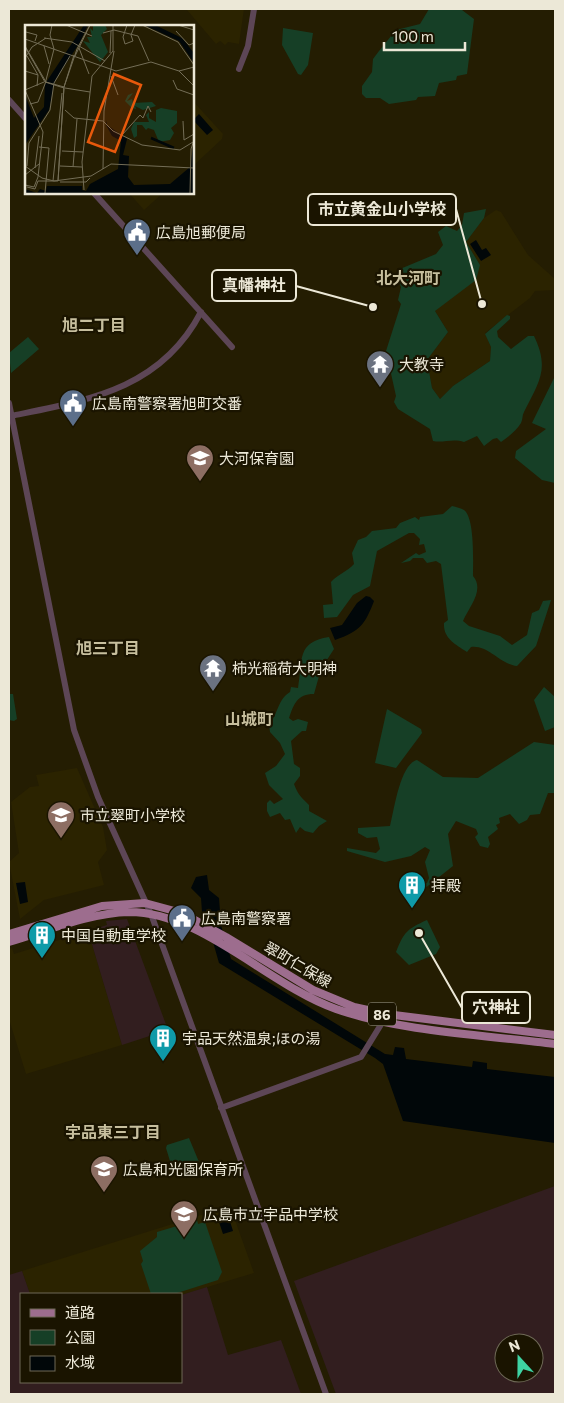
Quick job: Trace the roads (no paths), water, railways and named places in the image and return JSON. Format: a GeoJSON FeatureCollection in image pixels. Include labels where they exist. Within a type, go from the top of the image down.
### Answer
{"type":"FeatureCollection","features":[{"type":"Feature","properties":{"kind":"main road","name":"翠町仁保線"},"geometry":{"type":"LineString","coordinates":[[9,934],[102,906],[145,903],[182,913],[226,937],[313,990],[384,1018],[555,1035]]}},
{"type":"Feature","properties":{"kind":"main road","name":"翠町仁保線"},"geometry":{"type":"LineString","coordinates":[[9,942],[112,914],[151,914],[177,921],[310,998],[334,1008],[384,1018],[555,1044]]}},
{"type":"Feature","properties":{"kind":"street"},"geometry":{"type":"LineString","coordinates":[[238,69],[248,46],[254,9]]}},
{"type":"Feature","properties":{"kind":"street"},"geometry":{"type":"LineString","coordinates":[[9,100],[25,118]]}},
{"type":"Feature","properties":{"kind":"street"},"geometry":{"type":"LineString","coordinates":[[95,194],[232,347]]}},
{"type":"Feature","properties":{"kind":"street"},"geometry":{"type":"LineString","coordinates":[[11,416],[116,391],[141,378],[180,346],[190,333],[201,312]]}},
{"type":"Feature","properties":{"kind":"street"},"geometry":{"type":"LineString","coordinates":[[9,403],[74,730],[98,797],[151,914],[326,1394]]}},
{"type":"Feature","properties":{"kind":"street"},"geometry":{"type":"LineString","coordinates":[[221,1108],[361,1057],[365,1054],[384,1018]]}},
{"type":"Feature","properties":{"kind":"water"},"geometry":{"type":"Polygon","coordinates":[[[199,114],[213,130],[207,135],[194,119],[199,114]]]}},
{"type":"Feature","properties":{"kind":"water"},"geometry":{"type":"Polygon","coordinates":[[[476,240],[482,250],[486,248],[491,255],[481,261],[470,244],[476,240]]]}},
{"type":"Feature","properties":{"kind":"water"},"geometry":{"type":"Polygon","coordinates":[[[366,596],[374,601],[365,621],[356,630],[335,640],[330,628],[342,625],[357,603],[366,596]]]}},
{"type":"Feature","properties":{"kind":"water"},"geometry":{"type":"Polygon","coordinates":[[[207,875],[209,890],[219,898],[221,925],[231,959],[385,1054],[393,1055],[395,1047],[404,1048],[406,1059],[472,1067],[473,1061],[487,1063],[487,1069],[555,1077],[555,1143],[403,1121],[383,1064],[219,963],[205,914],[202,912],[201,898],[191,888],[196,877],[207,875]]]}},
{"type":"Feature","properties":{"kind":"water"},"geometry":{"type":"Polygon","coordinates":[[[25,882],[28,902],[20,904],[16,883],[25,882]]]}},
{"type":"Feature","properties":{"kind":"water"},"geometry":{"type":"Polygon","coordinates":[[[227,1212],[233,1231],[223,1234],[217,1216],[227,1212]]]}},
{"type":"Feature","properties":{"kind":"place","name":"広島旭郵便局"},"geometry":{"type":"Point","coordinates":[137,256]}},
{"type":"Feature","properties":{"kind":"place","name":"市立黄金山小学校"},"geometry":{"type":"Point","coordinates":[482,304]}},
{"type":"Feature","properties":{"kind":"place","name":"真幡神社"},"geometry":{"type":"Point","coordinates":[373,307]}},
{"type":"Feature","properties":{"kind":"place","name":"大教寺"},"geometry":{"type":"Point","coordinates":[380,388]}},
{"type":"Feature","properties":{"kind":"place","name":"広島南警察署旭町交番"},"geometry":{"type":"Point","coordinates":[73,427]}},
{"type":"Feature","properties":{"kind":"place","name":"大河保育園"},"geometry":{"type":"Point","coordinates":[200,482]}},
{"type":"Feature","properties":{"kind":"place","name":"柿光稲荷大明神"},"geometry":{"type":"Point","coordinates":[213,692]}},
{"type":"Feature","properties":{"kind":"place","name":"市立翠町小学校"},"geometry":{"type":"Point","coordinates":[61,839]}},
{"type":"Feature","properties":{"kind":"place","name":"拝殿"},"geometry":{"type":"Point","coordinates":[412,909]}},
{"type":"Feature","properties":{"kind":"place","name":"穴神社"},"geometry":{"type":"Point","coordinates":[419,933]}},
{"type":"Feature","properties":{"kind":"place","name":"広島南警察署"},"geometry":{"type":"Point","coordinates":[182,942]}},
{"type":"Feature","properties":{"kind":"place","name":"中国自動車学校"},"geometry":{"type":"Point","coordinates":[42,959]}},
{"type":"Feature","properties":{"kind":"place","name":"宇品天然温泉;ほの湯"},"geometry":{"type":"Point","coordinates":[163,1062]}},
{"type":"Feature","properties":{"kind":"place","name":"広島和光園保育所"},"geometry":{"type":"Point","coordinates":[104,1193]}},
{"type":"Feature","properties":{"kind":"place","name":"広島市立宇品中学校"},"geometry":{"type":"Point","coordinates":[184,1238]}},
{"type":"Feature","properties":{"kind":"district","name":"北大河町"},"geometry":{"type":"Point","coordinates":[408,277]}},
{"type":"Feature","properties":{"kind":"district","name":"旭二丁目"},"geometry":{"type":"Point","coordinates":[94,324]}},
{"type":"Feature","properties":{"kind":"district","name":"旭三丁目"},"geometry":{"type":"Point","coordinates":[108,647]}},
{"type":"Feature","properties":{"kind":"district","name":"山城町"},"geometry":{"type":"Point","coordinates":[249,718]}},
{"type":"Feature","properties":{"kind":"district","name":"宇品東三丁目"},"geometry":{"type":"Point","coordinates":[113,1131]}}]}
